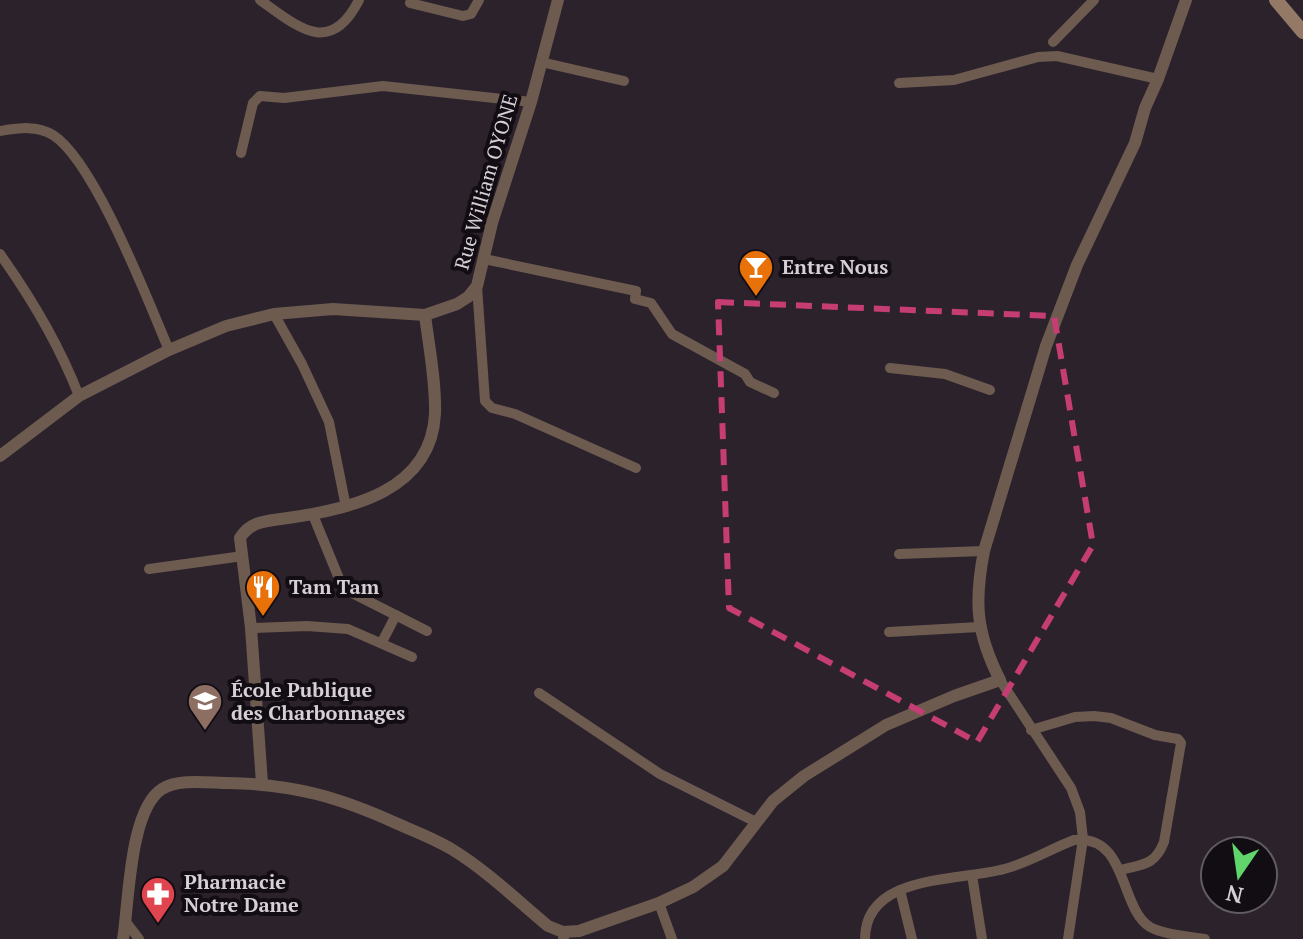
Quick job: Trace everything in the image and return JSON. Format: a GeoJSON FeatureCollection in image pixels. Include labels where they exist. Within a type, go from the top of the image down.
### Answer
{"type":"FeatureCollection","features":[{"type":"Feature","properties":{"kind":"main road"},"geometry":{"type":"LineString","coordinates":[[1276,0],[1303,32]]}},
{"type":"Feature","properties":{"kind":"street"},"geometry":{"type":"LineString","coordinates":[[260,0],[308,31],[328,33],[342,25],[359,0]]}},
{"type":"Feature","properties":{"kind":"street"},"geometry":{"type":"LineString","coordinates":[[410,3],[463,16],[471,14],[479,0]]}},
{"type":"Feature","properties":{"kind":"street","name":"Rue William OYONE"},"geometry":{"type":"LineString","coordinates":[[0,456],[79,396],[169,350],[226,326],[274,314],[349,309],[425,315],[468,297],[477,286],[497,204],[531,102],[558,0]]}},
{"type":"Feature","properties":{"kind":"street"},"geometry":{"type":"LineString","coordinates":[[1053,42],[1094,0]]}},
{"type":"Feature","properties":{"kind":"street"},"geometry":{"type":"LineString","coordinates":[[1068,939],[1083,839],[1080,812],[1071,788],[1000,680],[979,627],[976,602],[984,551],[1046,346],[1077,265],[1135,143],[1186,0]]}},
{"type":"Feature","properties":{"kind":"street"},"geometry":{"type":"LineString","coordinates":[[899,83],[954,80],[1038,57],[1057,56],[1158,79]]}},
{"type":"Feature","properties":{"kind":"street"},"geometry":{"type":"LineString","coordinates":[[541,62],[624,81]]}},
{"type":"Feature","properties":{"kind":"street"},"geometry":{"type":"LineString","coordinates":[[241,153],[253,103],[260,96],[284,98],[383,86],[531,102]]}},
{"type":"Feature","properties":{"kind":"street"},"geometry":{"type":"LineString","coordinates":[[0,131],[35,128],[56,137],[67,147],[85,171],[109,217],[169,350]]}},
{"type":"Feature","properties":{"kind":"street"},"geometry":{"type":"LineString","coordinates":[[0,254],[39,312],[66,361],[79,396]]}},
{"type":"Feature","properties":{"kind":"street"},"geometry":{"type":"LineString","coordinates":[[484,259],[636,291],[635,299],[651,303],[672,334],[745,374],[750,382],[774,393]]}},
{"type":"Feature","properties":{"kind":"street"},"geometry":{"type":"LineString","coordinates":[[477,286],[485,401],[492,408],[515,414],[636,468]]}},
{"type":"Feature","properties":{"kind":"street"},"geometry":{"type":"LineString","coordinates":[[274,314],[329,422],[346,507]]}},
{"type":"Feature","properties":{"kind":"street"},"geometry":{"type":"LineString","coordinates":[[262,783],[251,628],[240,538],[253,523],[346,507],[397,484],[424,457],[435,414],[425,315]]}},
{"type":"Feature","properties":{"kind":"street"},"geometry":{"type":"LineString","coordinates":[[890,368],[945,374],[990,390]]}},
{"type":"Feature","properties":{"kind":"street"},"geometry":{"type":"LineString","coordinates":[[313,515],[340,581],[354,594],[427,631]]}},
{"type":"Feature","properties":{"kind":"street"},"geometry":{"type":"LineString","coordinates":[[899,554],[984,551]]}},
{"type":"Feature","properties":{"kind":"street"},"geometry":{"type":"LineString","coordinates":[[149,569],[243,556]]}},
{"type":"Feature","properties":{"kind":"street"},"geometry":{"type":"LineString","coordinates":[[382,642],[396,615]]}},
{"type":"Feature","properties":{"kind":"street"},"geometry":{"type":"LineString","coordinates":[[251,628],[329,626],[348,629],[412,657]]}},
{"type":"Feature","properties":{"kind":"street"},"geometry":{"type":"LineString","coordinates":[[889,632],[979,627]]}},
{"type":"Feature","properties":{"kind":"street"},"geometry":{"type":"LineString","coordinates":[[123,939],[133,852],[144,814],[161,789],[176,784],[262,783],[322,793],[345,801],[437,841],[473,864],[563,937],[659,903],[709,878],[739,848],[756,822],[783,792],[862,739],[915,712],[1000,680]]}},
{"type":"Feature","properties":{"kind":"street"},"geometry":{"type":"LineString","coordinates":[[539,693],[660,774],[756,822]]}},
{"type":"Feature","properties":{"kind":"street"},"geometry":{"type":"LineString","coordinates":[[1031,730],[1075,717],[1094,716],[1111,718],[1155,735],[1178,739],[1181,743],[1160,853],[1148,863],[1121,870]]}},
{"type":"Feature","properties":{"kind":"street"},"geometry":{"type":"LineString","coordinates":[[865,939],[871,910],[880,900],[900,890],[936,880],[1011,867],[1083,839],[1099,845],[1121,870],[1137,913],[1148,925],[1158,930],[1205,939]]}},
{"type":"Feature","properties":{"kind":"street"},"geometry":{"type":"LineString","coordinates":[[972,875],[982,939]]}},
{"type":"Feature","properties":{"kind":"street"},"geometry":{"type":"LineString","coordinates":[[900,890],[912,939]]}},
{"type":"Feature","properties":{"kind":"street"},"geometry":{"type":"LineString","coordinates":[[659,903],[672,939]]}},
{"type":"Feature","properties":{"kind":"street"},"geometry":{"type":"LineString","coordinates":[[126,922],[139,939]]}},
{"type":"Feature","properties":{"kind":"highlighted area"},"geometry":{"type":"Polygon","coordinates":[[[718,302],[1054,316],[1093,545],[977,742],[729,608],[718,302]]]}},
{"type":"Feature","properties":{"kind":"place","name":"Entre Nous"},"geometry":{"type":"Point","coordinates":[756,298]}},
{"type":"Feature","properties":{"kind":"place","name":"Tam Tam"},"geometry":{"type":"Point","coordinates":[263,618]}},
{"type":"Feature","properties":{"kind":"place","name":"École Publique des Charbonnages"},"geometry":{"type":"Point","coordinates":[205,732]}},
{"type":"Feature","properties":{"kind":"place","name":"Pharmacie Notre Dame"},"geometry":{"type":"Point","coordinates":[158,925]}}]}
